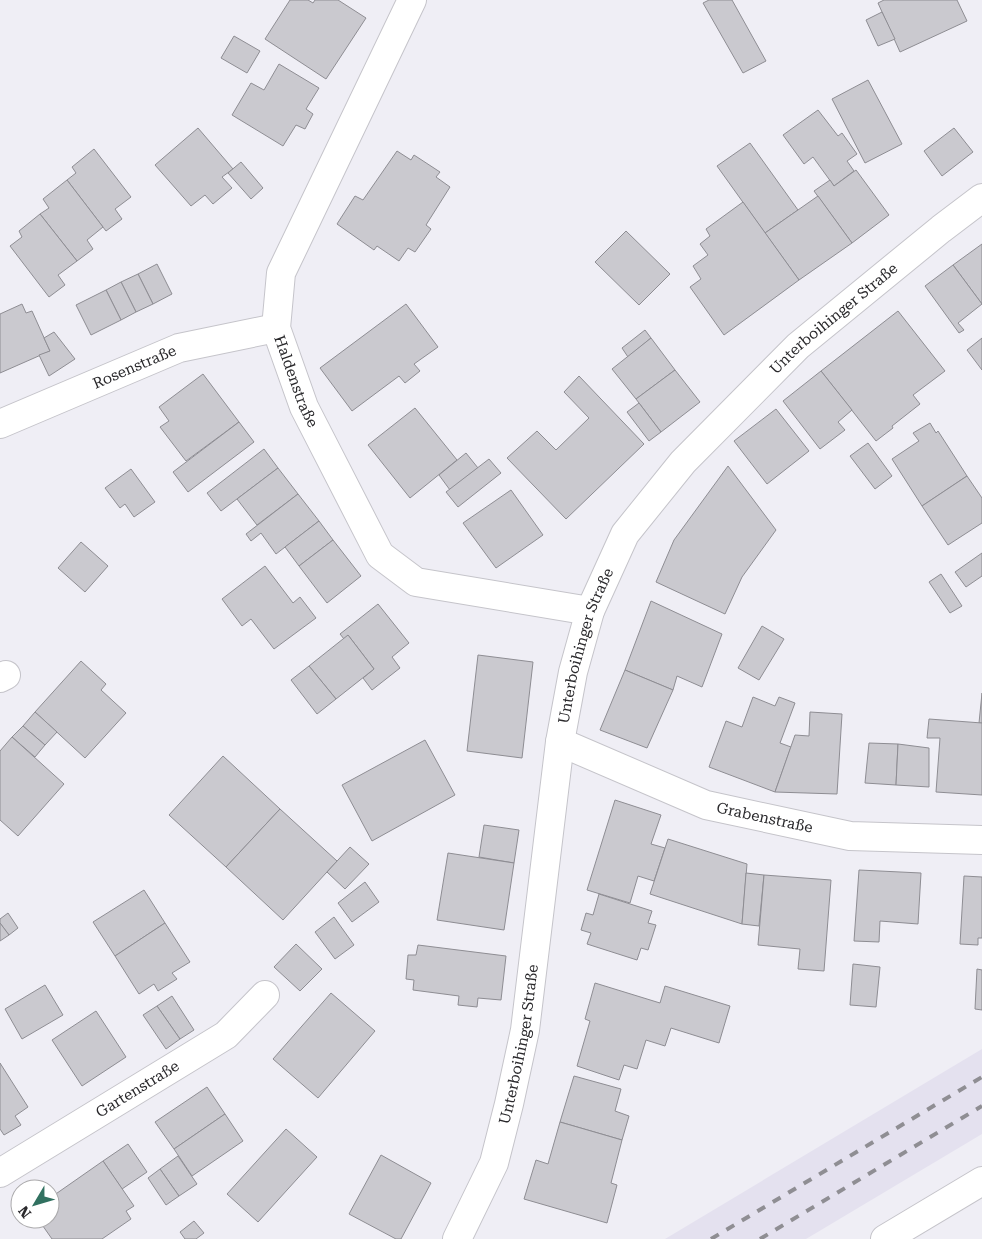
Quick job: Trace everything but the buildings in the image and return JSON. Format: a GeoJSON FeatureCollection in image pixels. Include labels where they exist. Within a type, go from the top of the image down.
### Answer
{"type":"FeatureCollection","features":[{"type":"Feature","properties":{"kind":"street","name":"Haldenstraße"},"geometry":{"type":"LineString","coordinates":[[412,0],[281,273],[276,328],[304,407],[380,555],[416,582],[590,611]]}},
{"type":"Feature","properties":{"kind":"street","name":"Unterboihinger Straße"},"geometry":{"type":"LineString","coordinates":[[456,1239],[494,1163],[525,1030],[560,742],[573,672],[590,611],[625,534],[683,462],[798,346],[982,198]]}},
{"type":"Feature","properties":{"kind":"street","name":"Rosenstraße"},"geometry":{"type":"LineString","coordinates":[[0,424],[179,348],[276,328]]}},
{"type":"Feature","properties":{"kind":"street","name":"Grabenstraße"},"geometry":{"type":"LineString","coordinates":[[560,742],[706,805],[850,836],[982,840]]}},
{"type":"Feature","properties":{"kind":"street","name":"Gartenstraße"},"geometry":{"type":"LineString","coordinates":[[0,1172],[226,1036],[265,994]]}},
{"type":"Feature","properties":{"kind":"street"},"geometry":{"type":"LineString","coordinates":[[885,1239],[982,1181]]}},
{"type":"Feature","properties":{"kind":"shaded area"},"geometry":{"type":"Polygon","coordinates":[[[982,1049],[982,1134],[806,1239],[665,1239],[982,1049]]]}},
{"type":"Feature","properties":{"kind":"railway"},"geometry":{"type":"LineString","coordinates":[[711,1239],[982,1077]]}},
{"type":"Feature","properties":{"kind":"railway"},"geometry":{"type":"LineString","coordinates":[[760,1239],[982,1106]]}}]}
